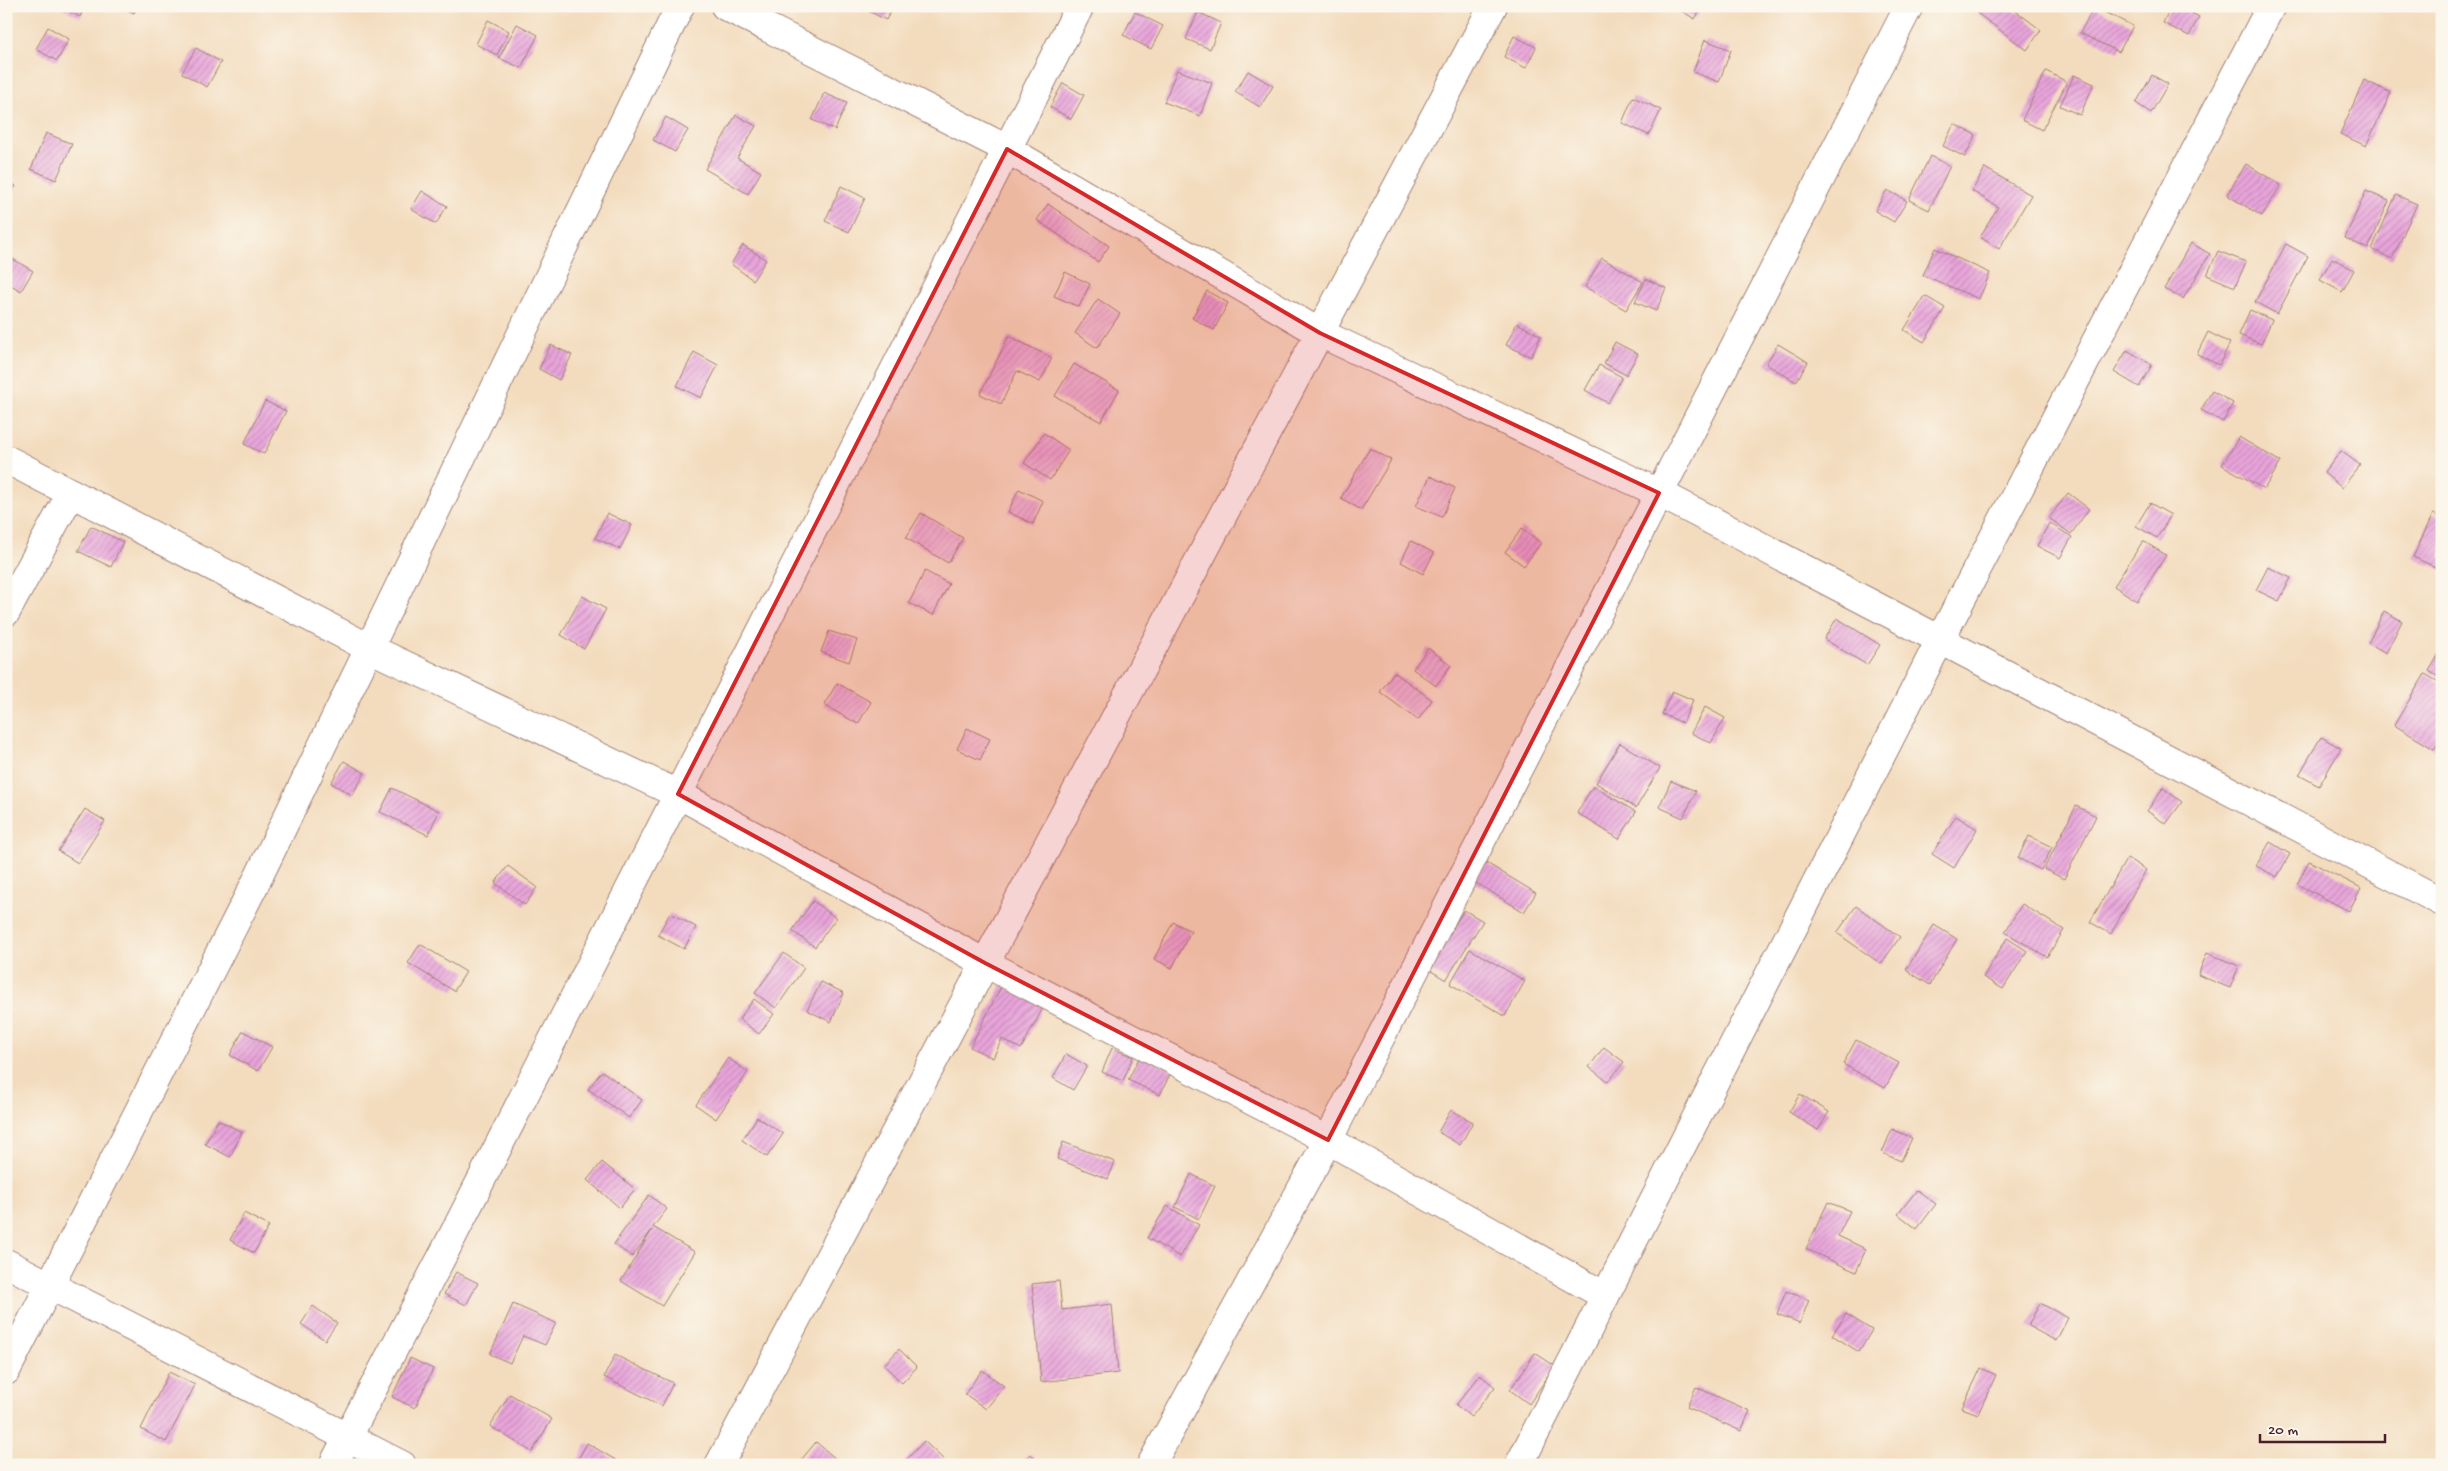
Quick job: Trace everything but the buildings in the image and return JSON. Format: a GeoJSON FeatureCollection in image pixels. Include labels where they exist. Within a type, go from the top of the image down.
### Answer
{"type":"FeatureCollection","features":[{"type":"Feature","properties":{"kind":"street"},"geometry":{"type":"LineString","coordinates":[[6,1371],[259,876],[680,6]]}},
{"type":"Feature","properties":{"kind":"street"},"geometry":{"type":"LineString","coordinates":[[725,6],[1007,149],[1320,333],[1659,493],[2442,902]]}},
{"type":"Feature","properties":{"kind":"street"},"geometry":{"type":"LineString","coordinates":[[333,1465],[1080,6]]}},
{"type":"Feature","properties":{"kind":"street"},"geometry":{"type":"LineString","coordinates":[[719,1465],[1493,6]]}},
{"type":"Feature","properties":{"kind":"street"},"geometry":{"type":"LineString","coordinates":[[1151,1465],[1328,1140],[1909,6]]}},
{"type":"Feature","properties":{"kind":"street"},"geometry":{"type":"LineString","coordinates":[[1519,1465],[1940,640],[2271,6]]}},
{"type":"Feature","properties":{"kind":"street"},"geometry":{"type":"LineString","coordinates":[[6,459],[370,648],[678,794],[985,963],[1328,1140],[1605,1296]]}},
{"type":"Feature","properties":{"kind":"street"},"geometry":{"type":"LineString","coordinates":[[6,612],[71,492]]}},
{"type":"Feature","properties":{"kind":"street"},"geometry":{"type":"LineString","coordinates":[[6,1263],[49,1287],[402,1465]]}},
{"type":"Feature","properties":{"kind":"highlighted area"},"geometry":{"type":"Polygon","coordinates":[[[1007,149],[1320,333],[1659,493],[1328,1140],[985,963],[678,794],[1007,149]]]}}]}
